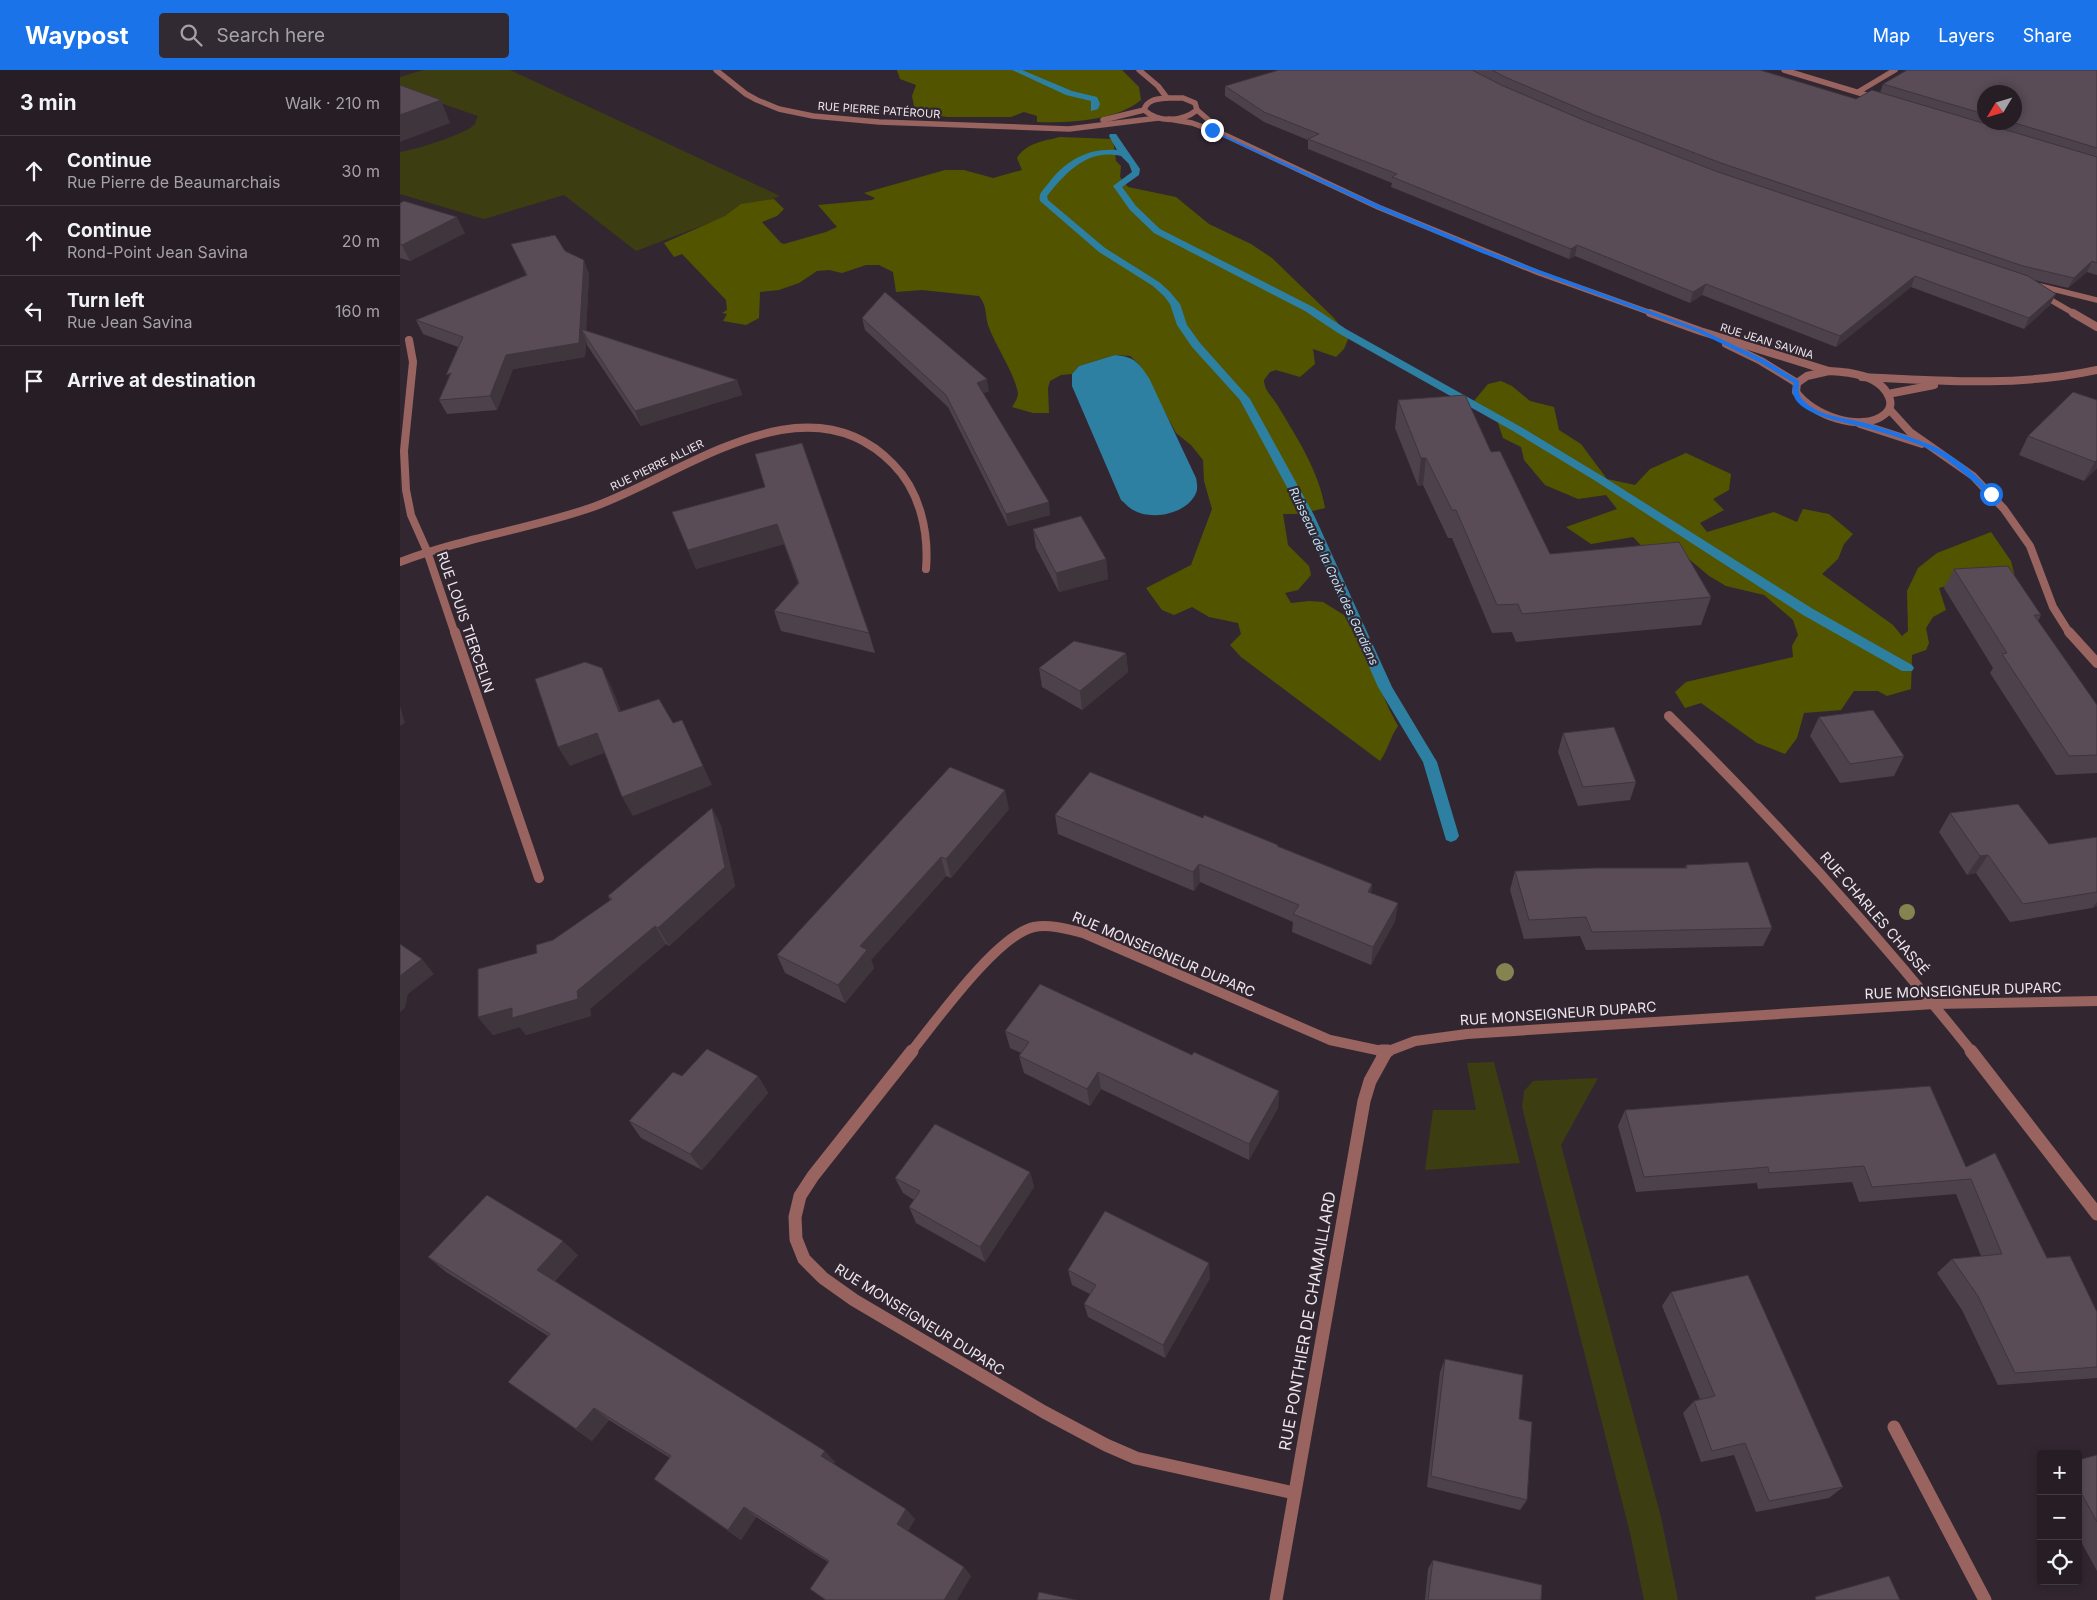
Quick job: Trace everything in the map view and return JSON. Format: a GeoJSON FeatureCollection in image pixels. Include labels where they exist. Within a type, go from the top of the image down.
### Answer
{"type":"FeatureCollection","features":[{"type":"Feature","properties":{"kind":"street","name":"RUE PIERRE PATÉROUR"},"geometry":{"type":"LineString","coordinates":[[716,70],[746,94],[757,100],[779,108],[813,116],[879,122],[1053,128],[1099,124],[1113,125],[1158,118]]}},
{"type":"Feature","properties":{"kind":"street"},"geometry":{"type":"LineString","coordinates":[[1139,70],[1158,86],[1167,98]]}},
{"type":"Feature","properties":{"kind":"street"},"geometry":{"type":"LineString","coordinates":[[1784,70],[1887,101]]}},
{"type":"Feature","properties":{"kind":"street"},"geometry":{"type":"LineString","coordinates":[[1858,92],[1895,70]]}},
{"type":"Feature","properties":{"kind":"street","name":"RUE PIERRE PATÉROUR"},"geometry":{"type":"LineString","coordinates":[[1099,124],[1108,119],[1144,110],[1145,106],[1152,100],[1167,98]]}},
{"type":"Feature","properties":{"kind":"street","name":"RUE JEAN SAVINA"},"geometry":{"type":"LineString","coordinates":[[1167,98],[1190,100],[1195,103],[1196,110],[1225,135]]}},
{"type":"Feature","properties":{"kind":"street"},"geometry":{"type":"LineString","coordinates":[[1144,110],[1151,116],[1169,119],[1190,115],[1196,110]]}},
{"type":"Feature","properties":{"kind":"street","name":"RUE JEAN SAVINA"},"geometry":{"type":"LineString","coordinates":[[1169,119],[1197,125],[1225,135],[1378,206],[1484,252],[1700,331],[1829,371],[1862,377]]}},
{"type":"Feature","properties":{"kind":"street"},"geometry":{"type":"LineString","coordinates":[[2097,300],[2026,284],[2097,327]]}},
{"type":"Feature","properties":{"kind":"street","name":"RUE JEAN SAVINA"},"geometry":{"type":"LineString","coordinates":[[1700,331],[1761,360],[1797,382]]}},
{"type":"Feature","properties":{"kind":"street","name":"RUE LOUIS TIERCELIN"},"geometry":{"type":"LineString","coordinates":[[409,340],[412,351],[412,378],[405,433],[404,476],[410,516],[427,550],[539,878]]}},
{"type":"Feature","properties":{"kind":"street"},"geometry":{"type":"LineString","coordinates":[[1862,377],[1945,383],[1999,384],[2034,382],[2097,370]]}},
{"type":"Feature","properties":{"kind":"street"},"geometry":{"type":"LineString","coordinates":[[1829,371],[1809,374],[1797,382],[1796,394],[1808,407],[1827,417],[1851,421],[1930,447]]}},
{"type":"Feature","properties":{"kind":"street"},"geometry":{"type":"LineString","coordinates":[[1851,421],[1876,419],[1890,410],[1891,402],[1888,394],[1882,387],[1862,377]]}},
{"type":"Feature","properties":{"kind":"street"},"geometry":{"type":"LineString","coordinates":[[1888,394],[1945,383]]}},
{"type":"Feature","properties":{"kind":"street"},"geometry":{"type":"LineString","coordinates":[[1890,410],[1907,430],[1961,467],[1991,494],[2003,508],[2016,524],[2036,558],[2048,597],[2057,613],[2082,649],[2097,663]]}},
{"type":"Feature","properties":{"kind":"street","name":"RUE PIERRE ALLIER"},"geometry":{"type":"LineString","coordinates":[[400,562],[427,550],[595,506],[638,488],[697,457],[745,439],[797,427],[818,427],[844,432],[870,443],[895,465],[907,481],[922,516],[928,554],[926,570]]}},
{"type":"Feature","properties":{"kind":"street","name":"RUE CHARLES CHASSÉ"},"geometry":{"type":"LineString","coordinates":[[1669,716],[1817,868],[1934,1004],[2031,1126],[2097,1214]]}},
{"type":"Feature","properties":{"kind":"street","name":"RUE MONSEIGNEUR DUPARC"},"geometry":{"type":"LineString","coordinates":[[1294,1493],[1136,1458],[1106,1445],[1044,1412],[854,1300],[823,1278],[804,1259],[796,1239],[795,1217],[800,1196],[813,1176],[890,1077],[991,955],[1006,940],[1021,931],[1039,925],[1058,926],[1083,934],[1306,1032],[1330,1040],[1386,1052],[1400,1044],[1412,1041],[1467,1034],[1934,1004],[2097,1001]]}},
{"type":"Feature","properties":{"kind":"street","name":"RUE PONTHIER DE CHAMAILLARD"},"geometry":{"type":"LineString","coordinates":[[1276,1600],[1364,1101],[1370,1080],[1386,1052]]}},
{"type":"Feature","properties":{"kind":"street"},"geometry":{"type":"LineString","coordinates":[[1894,1427],[1985,1600]]}},
{"type":"Feature","properties":{"kind":"shaded area"},"geometry":{"type":"Polygon","coordinates":[[[423,70],[510,70],[780,196],[636,251],[564,195],[484,219],[400,194],[400,152],[428,145],[462,132],[475,124],[478,116],[400,89],[400,77],[423,70]]]}},
{"type":"Feature","properties":{"kind":"shaded area"},"geometry":{"type":"Polygon","coordinates":[[[897,70],[1122,70],[1139,87],[1141,100],[1119,112],[1077,121],[1037,122],[1037,116],[1024,112],[1011,117],[947,117],[930,114],[914,106],[912,96],[916,85],[900,79],[897,70]]]}},
{"type":"Feature","properties":{"kind":"shaded area"},"geometry":{"type":"Polygon","coordinates":[[[1060,137],[1113,139],[1116,161],[1121,166],[1120,177],[1128,187],[1176,197],[1209,224],[1251,244],[1272,258],[1334,318],[1349,337],[1344,349],[1336,357],[1313,349],[1315,364],[1300,377],[1276,370],[1270,372],[1264,380],[1264,384],[1293,430],[1313,468],[1325,508],[1300,514],[1283,514],[1288,545],[1309,566],[1311,575],[1298,590],[1285,593],[1291,603],[1323,602],[1344,615],[1370,663],[1398,726],[1380,761],[1241,657],[1230,645],[1241,634],[1238,623],[1209,617],[1192,607],[1174,615],[1162,610],[1146,588],[1191,565],[1212,509],[1204,481],[1203,460],[1191,445],[1176,433],[1139,364],[1130,356],[1115,355],[1079,366],[1072,374],[1061,375],[1050,381],[1048,388],[1049,413],[1033,413],[1012,407],[1018,395],[1016,385],[991,333],[985,306],[979,296],[922,290],[896,292],[893,272],[879,265],[866,265],[842,273],[829,270],[817,271],[799,283],[779,290],[760,292],[759,318],[746,325],[723,321],[727,314],[722,313],[727,310],[726,300],[682,254],[674,257],[664,243],[725,216],[741,204],[774,199],[784,209],[777,216],[762,222],[784,244],[837,227],[818,205],[872,200],[875,198],[864,193],[945,170],[964,170],[993,178],[1022,170],[1017,158],[1025,149],[1036,143],[1060,137]]]}},
{"type":"Feature","properties":{"kind":"shaded area"},"geometry":{"type":"Polygon","coordinates":[[[1501,381],[1512,386],[1530,401],[1554,407],[1559,430],[1581,444],[1607,479],[1635,485],[1650,469],[1686,453],[1731,474],[1729,490],[1713,499],[1724,510],[1700,523],[1707,532],[1774,512],[1797,522],[1803,509],[1829,514],[1853,534],[1844,544],[1838,559],[1822,574],[1893,625],[1902,636],[1908,631],[1907,591],[1918,568],[1937,553],[1991,532],[2011,561],[2016,581],[1959,583],[1939,588],[1946,610],[1933,617],[1926,628],[1929,643],[1926,650],[1912,655],[1911,689],[1887,696],[1878,691],[1854,691],[1841,710],[1804,713],[1797,738],[1785,754],[1757,743],[1701,703],[1685,708],[1675,692],[1686,682],[1793,657],[1792,646],[1798,635],[1793,620],[1764,595],[1726,586],[1709,576],[1689,559],[1654,559],[1633,537],[1591,544],[1566,527],[1617,509],[1606,495],[1578,499],[1545,485],[1524,460],[1521,447],[1503,438],[1496,417],[1473,402],[1488,384],[1501,381]]]}},
{"type":"Feature","properties":{"kind":"shaded area"},"geometry":{"type":"Polygon","coordinates":[[[1494,1062],[1520,1163],[1425,1170],[1433,1110],[1476,1110],[1467,1063],[1494,1062]]]}},
{"type":"Feature","properties":{"kind":"shaded area"},"geometry":{"type":"Polygon","coordinates":[[[1598,1078],[1561,1145],[1661,1517],[1678,1600],[1644,1600],[1630,1533],[1522,1107],[1524,1091],[1533,1081],[1598,1078]]]}},
{"type":"Feature","properties":{"kind":"water"},"geometry":{"type":"Polygon","coordinates":[[[1115,355],[1127,357],[1135,361],[1149,378],[1196,478],[1196,493],[1185,506],[1177,511],[1168,514],[1150,515],[1133,510],[1121,500],[1072,386],[1072,374],[1079,366],[1115,355]]]}},
{"type":"Feature","properties":{"kind":"building"},"geometry":{"type":"Polygon","coordinates":[[[1279,70],[1472,70],[1501,85],[1588,122],[1718,172],[2028,276],[2056,294],[2029,318],[1915,276],[1840,336],[1706,284],[1693,292],[1577,245],[1571,249],[1392,177],[1397,174],[1308,139],[1319,134],[1264,112],[1225,86],[1279,70]]]}},
{"type":"Feature","properties":{"kind":"building"},"geometry":{"type":"Polygon","coordinates":[[[1492,70],[1760,70],[1856,99],[1872,90],[1977,121],[1977,130],[2006,130],[2097,157],[2097,263],[2092,261],[2074,278],[2023,266],[1721,163],[1592,114],[1492,70]]]}},
{"type":"Feature","properties":{"kind":"building"},"geometry":{"type":"Polygon","coordinates":[[[1907,70],[2097,70],[2097,148],[2022,125],[2022,85],[1977,85],[1977,112],[1883,84],[1907,70]]]}},
{"type":"Feature","properties":{"kind":"building"},"geometry":{"type":"Polygon","coordinates":[[[400,85],[441,100],[400,115],[400,85]]]}},
{"type":"Feature","properties":{"kind":"building"},"geometry":{"type":"Polygon","coordinates":[[[404,201],[457,217],[402,245],[400,244],[400,203],[404,201]]]}},
{"type":"Feature","properties":{"kind":"building"},"geometry":{"type":"Polygon","coordinates":[[[555,235],[565,251],[584,260],[579,343],[506,355],[490,396],[439,400],[451,373],[446,375],[463,337],[416,320],[527,275],[511,244],[555,235]]]}},
{"type":"Feature","properties":{"kind":"building"},"geometry":{"type":"Polygon","coordinates":[[[885,292],[987,379],[977,383],[1049,502],[1006,514],[946,395],[862,318],[885,292]]]}},
{"type":"Feature","properties":{"kind":"building"},"geometry":{"type":"Polygon","coordinates":[[[581,329],[737,380],[635,411],[581,329]]]}},
{"type":"Feature","properties":{"kind":"building"},"geometry":{"type":"Polygon","coordinates":[[[2073,392],[2097,400],[2097,460],[2095,462],[2028,436],[2073,392]]]}},
{"type":"Feature","properties":{"kind":"building"},"geometry":{"type":"Polygon","coordinates":[[[1465,395],[1491,452],[1500,451],[1550,554],[1679,542],[1711,597],[1522,614],[1518,604],[1497,605],[1456,510],[1452,510],[1426,458],[1421,458],[1398,400],[1465,395]]]}},
{"type":"Feature","properties":{"kind":"building"},"geometry":{"type":"Polygon","coordinates":[[[802,443],[869,633],[774,611],[799,583],[777,524],[688,550],[672,512],[765,487],[755,454],[802,443]]]}},
{"type":"Feature","properties":{"kind":"building"},"geometry":{"type":"Polygon","coordinates":[[[1081,516],[1106,559],[1056,573],[1033,529],[1081,516]]]}},
{"type":"Feature","properties":{"kind":"building"},"geometry":{"type":"Polygon","coordinates":[[[2008,566],[2041,615],[2034,615],[2097,705],[2097,755],[2069,756],[2002,654],[2007,653],[1954,569],[2008,566]]]}},
{"type":"Feature","properties":{"kind":"building"},"geometry":{"type":"Polygon","coordinates":[[[1074,641],[1126,653],[1080,691],[1039,668],[1074,641]]]}},
{"type":"Feature","properties":{"kind":"building"},"geometry":{"type":"Polygon","coordinates":[[[585,662],[602,668],[619,712],[659,699],[673,723],[682,720],[703,766],[622,797],[597,733],[558,747],[535,679],[585,662]]]}},
{"type":"Feature","properties":{"kind":"building"},"geometry":{"type":"Polygon","coordinates":[[[1873,710],[1904,756],[1850,764],[1819,717],[1873,710]]]}},
{"type":"Feature","properties":{"kind":"building"},"geometry":{"type":"Polygon","coordinates":[[[1614,727],[1636,782],[1583,787],[1563,733],[1614,727]]]}},
{"type":"Feature","properties":{"kind":"building"},"geometry":{"type":"Polygon","coordinates":[[[950,767],[1005,790],[946,859],[941,857],[860,946],[867,950],[838,985],[777,955],[950,767]]]}},
{"type":"Feature","properties":{"kind":"building"},"geometry":{"type":"Polygon","coordinates":[[[1090,772],[1203,818],[1204,815],[1372,884],[1368,892],[1398,903],[1373,947],[1293,914],[1299,905],[1199,864],[1193,872],[1055,815],[1090,772]]]}},
{"type":"Feature","properties":{"kind":"building"},"geometry":{"type":"Polygon","coordinates":[[[2018,804],[2049,844],[2097,837],[2097,892],[2023,904],[1988,855],[1980,856],[1950,813],[2018,804]]]}},
{"type":"Feature","properties":{"kind":"building"},"geometry":{"type":"Polygon","coordinates":[[[712,808],[725,867],[658,928],[655,926],[577,991],[578,999],[512,1018],[512,1008],[478,1017],[478,969],[537,953],[536,945],[553,940],[612,899],[608,896],[712,808]]]}},
{"type":"Feature","properties":{"kind":"building"},"geometry":{"type":"Polygon","coordinates":[[[1748,862],[1772,928],[1592,932],[1586,917],[1529,920],[1515,871],[1595,868],[1687,868],[1686,865],[1748,862]]]}},
{"type":"Feature","properties":{"kind":"building"},"geometry":{"type":"Polygon","coordinates":[[[400,944],[422,959],[400,976],[400,944]]]}},
{"type":"Feature","properties":{"kind":"building"},"geometry":{"type":"Polygon","coordinates":[[[1040,984],[1192,1055],[1194,1052],[1279,1091],[1249,1144],[1098,1072],[1087,1089],[1019,1056],[1029,1042],[1005,1031],[1040,984]]]}},
{"type":"Feature","properties":{"kind":"building"},"geometry":{"type":"Polygon","coordinates":[[[707,1049],[758,1076],[690,1154],[629,1121],[673,1072],[682,1076],[707,1049]]]}},
{"type":"Feature","properties":{"kind":"building"},"geometry":{"type":"Polygon","coordinates":[[[1930,1086],[1966,1167],[1995,1153],[2047,1258],[2070,1256],[2097,1312],[2097,1367],[2015,1373],[1978,1296],[1952,1259],[2002,1254],[1971,1179],[1872,1187],[1864,1166],[1769,1173],[1768,1167],[1644,1177],[1625,1110],[1930,1086]]]}},
{"type":"Feature","properties":{"kind":"building"},"geometry":{"type":"Polygon","coordinates":[[[935,1124],[1030,1172],[980,1247],[909,1207],[920,1191],[895,1178],[935,1124]]]}},
{"type":"Feature","properties":{"kind":"building"},"geometry":{"type":"Polygon","coordinates":[[[487,1195],[563,1241],[537,1270],[825,1451],[821,1456],[906,1509],[897,1524],[964,1567],[944,1600],[826,1600],[810,1589],[829,1561],[744,1507],[728,1530],[654,1479],[671,1456],[594,1408],[576,1429],[508,1382],[550,1334],[428,1257],[487,1195]]]}},
{"type":"Feature","properties":{"kind":"building"},"geometry":{"type":"Polygon","coordinates":[[[1105,1211],[1209,1263],[1163,1345],[1084,1304],[1096,1285],[1068,1270],[1105,1211]]]}},
{"type":"Feature","properties":{"kind":"building"},"geometry":{"type":"Polygon","coordinates":[[[1748,1275],[1843,1487],[1769,1501],[1745,1443],[1712,1451],[1694,1401],[1715,1396],[1671,1292],[1748,1275]]]}},
{"type":"Feature","properties":{"kind":"building"},"geometry":{"type":"Polygon","coordinates":[[[1445,1359],[1523,1375],[1519,1419],[1532,1422],[1527,1500],[1431,1476],[1445,1359]]]}},
{"type":"Feature","properties":{"kind":"building"},"geometry":{"type":"Polygon","coordinates":[[[2097,1455],[2097,1522],[2082,1494],[2082,1459],[2097,1455]]]}},
{"type":"Feature","properties":{"kind":"building"},"geometry":{"type":"Polygon","coordinates":[[[1433,1560],[1542,1585],[1541,1600],[1428,1600],[1433,1560]]]}},
{"type":"Feature","properties":{"kind":"building"},"geometry":{"type":"Polygon","coordinates":[[[1889,1576],[1900,1600],[1816,1600],[1815,1597],[1889,1576]]]}},
{"type":"Feature","properties":{"kind":"building"},"geometry":{"type":"Polygon","coordinates":[[[1039,1592],[1076,1600],[1037,1600],[1039,1592]]]}},
{"type":"Feature","properties":{"kind":"waterway"},"geometry":{"type":"LineString","coordinates":[[1016,70],[1069,93],[1094,99],[1096,104],[1094,109]]}},
{"type":"Feature","properties":{"kind":"waterway"},"geometry":{"type":"LineString","coordinates":[[1113,136],[1133,164],[1136,173],[1117,186],[1133,208],[1157,231],[1309,309],[1342,331],[1517,429],[1598,478],[1808,612],[1907,668]]}},
{"type":"Feature","properties":{"kind":"waterway","name":"Ruisseau de la Croix des Gardiens"},"geometry":{"type":"LineString","coordinates":[[1124,154],[1101,152],[1071,164],[1043,196],[1044,201],[1102,250],[1156,284],[1167,294],[1175,304],[1182,325],[1196,345],[1245,399],[1308,515],[1385,687],[1430,762],[1451,836]]}},
{"type":"Feature","properties":{"kind":"route"},"geometry":{"type":"LineString","coordinates":[[1212,130],[1484,252],[1700,331],[1761,360],[1797,382],[1795,388],[1800,401],[1816,412],[1827,417],[1867,425],[1930,447],[1952,460],[1991,494]]}}]}
